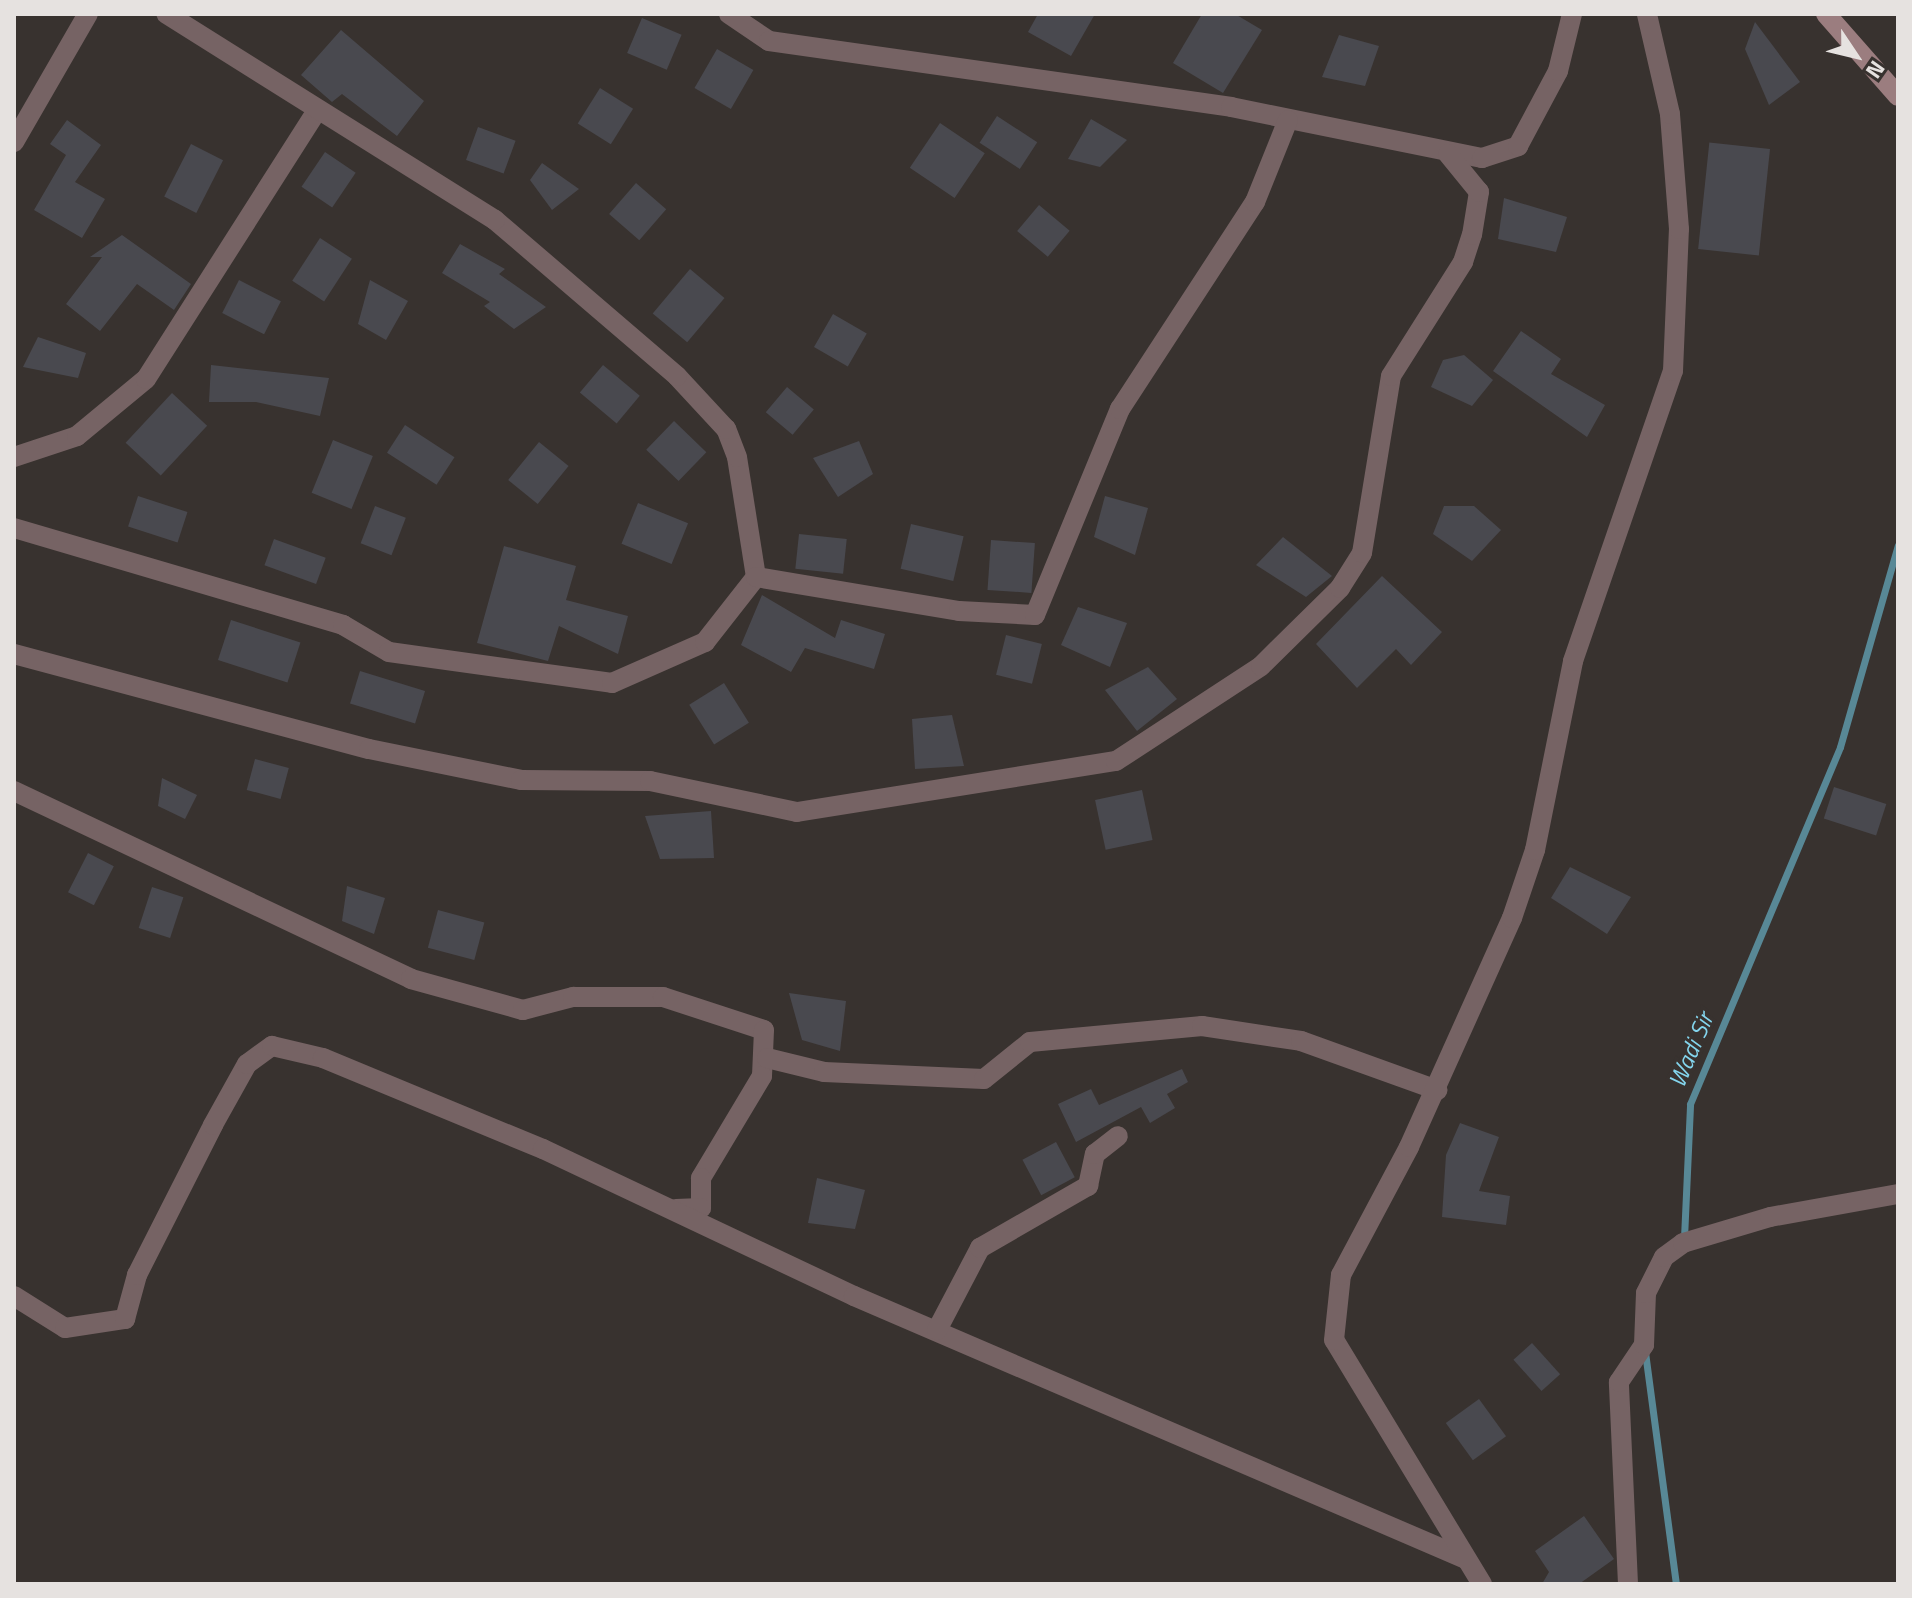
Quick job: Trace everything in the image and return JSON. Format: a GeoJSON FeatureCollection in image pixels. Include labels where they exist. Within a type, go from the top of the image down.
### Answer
{"type":"FeatureCollection","features":[{"type":"Feature","properties":{"kind":"main road"},"geometry":{"type":"LineString","coordinates":[[1826,14],[1898,96]]}},
{"type":"Feature","properties":{"kind":"street"},"geometry":{"type":"LineString","coordinates":[[14,142],[22,102],[88,14]]}},
{"type":"Feature","properties":{"kind":"street"},"geometry":{"type":"LineString","coordinates":[[14,528],[343,625],[389,652],[612,683],[705,642],[756,577],[737,457],[726,429],[677,376],[526,242],[316,112],[166,14]]}},
{"type":"Feature","properties":{"kind":"street"},"geometry":{"type":"LineString","coordinates":[[729,14],[769,41],[1288,120],[1448,154],[1482,158],[1518,146],[1558,71],[1572,14]]}},
{"type":"Feature","properties":{"kind":"street"},"geometry":{"type":"LineString","coordinates":[[1482,1584],[1334,1340],[1341,1275],[1437,1090],[1517,904],[1573,661],[1673,371],[1679,229],[1670,114],[1647,14]]}},
{"type":"Feature","properties":{"kind":"street"},"geometry":{"type":"LineString","coordinates":[[14,457],[77,436],[146,379],[316,112]]}},
{"type":"Feature","properties":{"kind":"street"},"geometry":{"type":"LineString","coordinates":[[756,577],[959,611],[1035,615],[1120,409],[1255,202],[1288,120]]}},
{"type":"Feature","properties":{"kind":"street"},"geometry":{"type":"LineString","coordinates":[[14,654],[369,749],[521,780],[650,781],[797,812],[1116,761],[1261,666],[1340,588],[1362,553],[1391,376],[1463,262],[1472,235],[1479,192],[1448,154]]}},
{"type":"Feature","properties":{"kind":"street"},"geometry":{"type":"LineString","coordinates":[[14,791],[72,824],[214,881],[390,972],[523,1010],[573,997],[663,997],[764,1030],[767,1058],[701,1178],[701,1208],[676,1209]]}},
{"type":"Feature","properties":{"kind":"street"},"geometry":{"type":"LineString","coordinates":[[767,1058],[824,1072],[984,1079],[1030,1042],[1202,1026],[1301,1041],[1437,1090]]}},
{"type":"Feature","properties":{"kind":"street"},"geometry":{"type":"LineString","coordinates":[[14,1296],[65,1328],[125,1319],[137,1275],[213,1125],[247,1064],[272,1046],[323,1058],[676,1209],[937,1330],[1466,1559]]}},
{"type":"Feature","properties":{"kind":"street"},"geometry":{"type":"LineString","coordinates":[[937,1330],[980,1248],[1088,1186],[1095,1154],[1118,1136]]}},
{"type":"Feature","properties":{"kind":"street"},"geometry":{"type":"LineString","coordinates":[[1628,1584],[1619,1382],[1644,1345],[1646,1293],[1664,1257],[1683,1243],[1770,1217],[1898,1194]]}},
{"type":"Feature","properties":{"kind":"building"},"geometry":{"type":"Polygon","coordinates":[[[1038,14],[1095,14],[1071,56],[1028,32],[1038,14]]]}},
{"type":"Feature","properties":{"kind":"building"},"geometry":{"type":"Polygon","coordinates":[[[1202,14],[1235,14],[1262,30],[1223,93],[1173,63],[1202,14]]]}},
{"type":"Feature","properties":{"kind":"building"},"geometry":{"type":"Polygon","coordinates":[[[642,18],[682,35],[667,70],[627,53],[642,18]]]}},
{"type":"Feature","properties":{"kind":"building"},"geometry":{"type":"Polygon","coordinates":[[[1755,22],[1800,82],[1769,105],[1745,49],[1755,22]]]}},
{"type":"Feature","properties":{"kind":"building"},"geometry":{"type":"Polygon","coordinates":[[[341,30],[424,101],[397,136],[342,94],[332,102],[301,75],[341,30]]]}},
{"type":"Feature","properties":{"kind":"building"},"geometry":{"type":"Polygon","coordinates":[[[1339,35],[1379,46],[1365,86],[1322,77],[1339,35]]]}},
{"type":"Feature","properties":{"kind":"building"},"geometry":{"type":"Polygon","coordinates":[[[717,49],[753,70],[731,109],[694,88],[717,49]]]}},
{"type":"Feature","properties":{"kind":"building"},"geometry":{"type":"Polygon","coordinates":[[[600,88],[633,109],[611,144],[578,124],[600,88]]]}},
{"type":"Feature","properties":{"kind":"building"},"geometry":{"type":"Polygon","coordinates":[[[997,116],[1037,142],[1020,169],[980,143],[997,116]]]}},
{"type":"Feature","properties":{"kind":"building"},"geometry":{"type":"Polygon","coordinates":[[[1091,119],[1127,140],[1100,167],[1068,159],[1091,119]]]}},
{"type":"Feature","properties":{"kind":"building"},"geometry":{"type":"Polygon","coordinates":[[[67,120],[101,145],[75,182],[105,199],[82,238],[34,210],[66,155],[50,144],[67,120]]]}},
{"type":"Feature","properties":{"kind":"building"},"geometry":{"type":"Polygon","coordinates":[[[940,123],[985,153],[955,198],[910,168],[940,123]]]}},
{"type":"Feature","properties":{"kind":"building"},"geometry":{"type":"Polygon","coordinates":[[[478,127],[516,141],[504,174],[466,160],[478,127]]]}},
{"type":"Feature","properties":{"kind":"building"},"geometry":{"type":"Polygon","coordinates":[[[1709,143],[1770,149],[1759,255],[1698,249],[1709,143]]]}},
{"type":"Feature","properties":{"kind":"building"},"geometry":{"type":"Polygon","coordinates":[[[191,144],[223,160],[196,213],[164,197],[191,144]]]}},
{"type":"Feature","properties":{"kind":"building"},"geometry":{"type":"Polygon","coordinates":[[[325,152],[356,173],[332,208],[302,187],[325,152]]]}},
{"type":"Feature","properties":{"kind":"building"},"geometry":{"type":"Polygon","coordinates":[[[542,163],[579,189],[552,210],[530,180],[542,163]]]}},
{"type":"Feature","properties":{"kind":"building"},"geometry":{"type":"Polygon","coordinates":[[[636,183],[666,209],[639,240],[609,214],[636,183]]]}},
{"type":"Feature","properties":{"kind":"building"},"geometry":{"type":"Polygon","coordinates":[[[1504,198],[1567,217],[1556,252],[1498,239],[1504,198]]]}},
{"type":"Feature","properties":{"kind":"building"},"geometry":{"type":"Polygon","coordinates":[[[1039,205],[1070,231],[1048,257],[1017,231],[1039,205]]]}},
{"type":"Feature","properties":{"kind":"building"},"geometry":{"type":"Polygon","coordinates":[[[122,235],[191,284],[174,310],[137,284],[100,331],[66,304],[102,257],[90,257],[122,235]]]}},
{"type":"Feature","properties":{"kind":"building"},"geometry":{"type":"Polygon","coordinates":[[[320,238],[352,259],[324,301],[292,281],[320,238]]]}},
{"type":"Feature","properties":{"kind":"building"},"geometry":{"type":"Polygon","coordinates":[[[460,244],[505,269],[499,274],[546,307],[514,329],[484,306],[490,302],[442,273],[460,244]]]}},
{"type":"Feature","properties":{"kind":"building"},"geometry":{"type":"Polygon","coordinates":[[[690,269],[724,298],[687,342],[653,313],[690,269]]]}},
{"type":"Feature","properties":{"kind":"building"},"geometry":{"type":"Polygon","coordinates":[[[239,280],[281,301],[264,334],[222,313],[239,280]]]}},
{"type":"Feature","properties":{"kind":"building"},"geometry":{"type":"Polygon","coordinates":[[[370,280],[408,301],[386,340],[358,324],[370,280]]]}},
{"type":"Feature","properties":{"kind":"building"},"geometry":{"type":"Polygon","coordinates":[[[833,314],[867,334],[848,366],[814,347],[833,314]]]}},
{"type":"Feature","properties":{"kind":"building"},"geometry":{"type":"Polygon","coordinates":[[[1521,331],[1561,359],[1551,374],[1605,405],[1587,437],[1493,371],[1521,331]]]}},
{"type":"Feature","properties":{"kind":"building"},"geometry":{"type":"Polygon","coordinates":[[[38,337],[86,353],[78,378],[23,367],[38,337]]]}},
{"type":"Feature","properties":{"kind":"building"},"geometry":{"type":"Polygon","coordinates":[[[1464,355],[1493,380],[1472,406],[1431,387],[1443,360],[1464,355]]]}},
{"type":"Feature","properties":{"kind":"building"},"geometry":{"type":"Polygon","coordinates":[[[211,365],[329,378],[320,416],[256,402],[209,402],[211,365]]]}},
{"type":"Feature","properties":{"kind":"building"},"geometry":{"type":"Polygon","coordinates":[[[603,365],[640,396],[617,423],[580,393],[603,365]]]}},
{"type":"Feature","properties":{"kind":"building"},"geometry":{"type":"Polygon","coordinates":[[[787,387],[814,409],[793,435],[766,412],[787,387]]]}},
{"type":"Feature","properties":{"kind":"building"},"geometry":{"type":"Polygon","coordinates":[[[172,393],[207,426],[161,475],[126,443],[172,393]]]}},
{"type":"Feature","properties":{"kind":"building"},"geometry":{"type":"Polygon","coordinates":[[[674,421],[706,452],[679,481],[646,450],[674,421]]]}},
{"type":"Feature","properties":{"kind":"building"},"geometry":{"type":"Polygon","coordinates":[[[405,425],[454,457],[437,485],[387,453],[405,425]]]}},
{"type":"Feature","properties":{"kind":"building"},"geometry":{"type":"Polygon","coordinates":[[[333,440],[373,456],[352,509],[312,493],[333,440]]]}},
{"type":"Feature","properties":{"kind":"building"},"geometry":{"type":"Polygon","coordinates":[[[859,441],[873,474],[838,497],[813,458],[859,441]]]}},
{"type":"Feature","properties":{"kind":"building"},"geometry":{"type":"Polygon","coordinates":[[[539,442],[569,466],[538,504],[508,480],[539,442]]]}},
{"type":"Feature","properties":{"kind":"building"},"geometry":{"type":"Polygon","coordinates":[[[138,496],[187,512],[178,543],[128,526],[138,496]]]}},
{"type":"Feature","properties":{"kind":"building"},"geometry":{"type":"Polygon","coordinates":[[[1105,496],[1148,508],[1135,555],[1094,537],[1105,496]]]}},
{"type":"Feature","properties":{"kind":"building"},"geometry":{"type":"Polygon","coordinates":[[[638,503],[688,523],[672,564],[622,544],[638,503]]]}},
{"type":"Feature","properties":{"kind":"building"},"geometry":{"type":"Polygon","coordinates":[[[375,506],[406,518],[391,555],[361,543],[375,506]]]}},
{"type":"Feature","properties":{"kind":"building"},"geometry":{"type":"Polygon","coordinates":[[[1444,506],[1474,506],[1501,530],[1472,561],[1433,534],[1444,506]]]}},
{"type":"Feature","properties":{"kind":"building"},"geometry":{"type":"Polygon","coordinates":[[[911,524],[964,536],[953,581],[901,569],[911,524]]]}},
{"type":"Feature","properties":{"kind":"building"},"geometry":{"type":"Polygon","coordinates":[[[799,534],[847,539],[843,574],[795,569],[799,534]]]}},
{"type":"Feature","properties":{"kind":"building"},"geometry":{"type":"Polygon","coordinates":[[[1283,537],[1332,576],[1306,597],[1256,565],[1283,537]]]}},
{"type":"Feature","properties":{"kind":"building"},"geometry":{"type":"Polygon","coordinates":[[[274,539],[326,558],[316,584],[264,565],[274,539]]]}},
{"type":"Feature","properties":{"kind":"building"},"geometry":{"type":"Polygon","coordinates":[[[991,540],[1035,543],[1031,593],[988,590],[991,540]]]}},
{"type":"Feature","properties":{"kind":"building"},"geometry":{"type":"Polygon","coordinates":[[[504,546],[576,566],[566,600],[628,616],[618,654],[559,626],[548,661],[477,643],[504,546]]]}},
{"type":"Feature","properties":{"kind":"building"},"geometry":{"type":"Polygon","coordinates":[[[1382,576],[1442,632],[1411,665],[1396,649],[1357,688],[1316,644],[1382,576]]]}},
{"type":"Feature","properties":{"kind":"building"},"geometry":{"type":"Polygon","coordinates":[[[762,595],[835,638],[841,620],[885,634],[874,669],[805,648],[791,672],[741,645],[762,595]]]}},
{"type":"Feature","properties":{"kind":"building"},"geometry":{"type":"Polygon","coordinates":[[[1078,607],[1127,623],[1110,667],[1061,645],[1078,607]]]}},
{"type":"Feature","properties":{"kind":"building"},"geometry":{"type":"Polygon","coordinates":[[[231,620],[300,643],[287,683],[218,660],[231,620]]]}},
{"type":"Feature","properties":{"kind":"building"},"geometry":{"type":"Polygon","coordinates":[[[1006,635],[1042,644],[1032,684],[996,675],[1006,635]]]}},
{"type":"Feature","properties":{"kind":"building"},"geometry":{"type":"Polygon","coordinates":[[[1148,667],[1177,699],[1137,731],[1105,690],[1148,667]]]}},
{"type":"Feature","properties":{"kind":"building"},"geometry":{"type":"Polygon","coordinates":[[[360,671],[425,691],[415,723],[350,704],[360,671]]]}},
{"type":"Feature","properties":{"kind":"building"},"geometry":{"type":"Polygon","coordinates":[[[724,683],[749,723],[714,745],[689,705],[724,683]]]}},
{"type":"Feature","properties":{"kind":"building"},"geometry":{"type":"Polygon","coordinates":[[[952,715],[964,766],[915,769],[912,719],[952,715]]]}},
{"type":"Feature","properties":{"kind":"building"},"geometry":{"type":"Polygon","coordinates":[[[255,759],[289,768],[281,799],[247,790],[255,759]]]}},
{"type":"Feature","properties":{"kind":"building"},"geometry":{"type":"Polygon","coordinates":[[[162,778],[197,795],[185,819],[158,806],[162,778]]]}},
{"type":"Feature","properties":{"kind":"building"},"geometry":{"type":"Polygon","coordinates":[[[1834,787],[1886,804],[1876,835],[1824,818],[1834,787]]]}},
{"type":"Feature","properties":{"kind":"building"},"geometry":{"type":"Polygon","coordinates":[[[1142,790],[1153,840],[1106,850],[1095,800],[1142,790]]]}},
{"type":"Feature","properties":{"kind":"building"},"geometry":{"type":"Polygon","coordinates":[[[711,811],[714,858],[660,859],[645,816],[711,811]]]}},
{"type":"Feature","properties":{"kind":"building"},"geometry":{"type":"Polygon","coordinates":[[[88,853],[114,866],[94,905],[68,892],[88,853]]]}},
{"type":"Feature","properties":{"kind":"building"},"geometry":{"type":"Polygon","coordinates":[[[1570,867],[1631,897],[1607,934],[1551,898],[1570,867]]]}},
{"type":"Feature","properties":{"kind":"building"},"geometry":{"type":"Polygon","coordinates":[[[347,886],[385,898],[374,934],[342,921],[347,886]]]}},
{"type":"Feature","properties":{"kind":"building"},"geometry":{"type":"Polygon","coordinates":[[[152,887],[183,897],[170,938],[139,928],[152,887]]]}},
{"type":"Feature","properties":{"kind":"building"},"geometry":{"type":"Polygon","coordinates":[[[438,910],[484,922],[474,960],[428,948],[438,910]]]}},
{"type":"Feature","properties":{"kind":"building"},"geometry":{"type":"Polygon","coordinates":[[[789,993],[846,1001],[840,1051],[802,1040],[789,993]]]}},
{"type":"Feature","properties":{"kind":"building"},"geometry":{"type":"Polygon","coordinates":[[[1182,1069],[1188,1082],[1167,1094],[1175,1108],[1150,1123],[1141,1107],[1076,1142],[1058,1104],[1091,1089],[1099,1105],[1182,1069]]]}},
{"type":"Feature","properties":{"kind":"building"},"geometry":{"type":"Polygon","coordinates":[[[1460,1123],[1499,1137],[1479,1191],[1510,1196],[1506,1225],[1442,1217],[1446,1155],[1460,1123]]]}},
{"type":"Feature","properties":{"kind":"building"},"geometry":{"type":"Polygon","coordinates":[[[1056,1142],[1075,1177],[1041,1195],[1022,1160],[1056,1142]]]}},
{"type":"Feature","properties":{"kind":"building"},"geometry":{"type":"Polygon","coordinates":[[[817,1178],[865,1190],[855,1229],[808,1223],[817,1178]]]}},
{"type":"Feature","properties":{"kind":"building"},"geometry":{"type":"Polygon","coordinates":[[[1532,1343],[1560,1374],[1542,1391],[1513,1360],[1532,1343]]]}},
{"type":"Feature","properties":{"kind":"building"},"geometry":{"type":"Polygon","coordinates":[[[1479,1399],[1506,1436],[1473,1460],[1446,1423],[1479,1399]]]}},
{"type":"Feature","properties":{"kind":"building"},"geometry":{"type":"Polygon","coordinates":[[[1584,1516],[1614,1559],[1579,1584],[1542,1584],[1549,1572],[1535,1551],[1584,1516]]]}},
{"type":"Feature","properties":{"kind":"waterway","name":"Wadi Sir"},"geometry":{"type":"LineString","coordinates":[[1684,1238],[1690,1104],[1840,747],[1898,545]]}},
{"type":"Feature","properties":{"kind":"waterway","name":"Wadi Sir"},"geometry":{"type":"LineString","coordinates":[[1645,1352],[1676,1584]]}}]}
